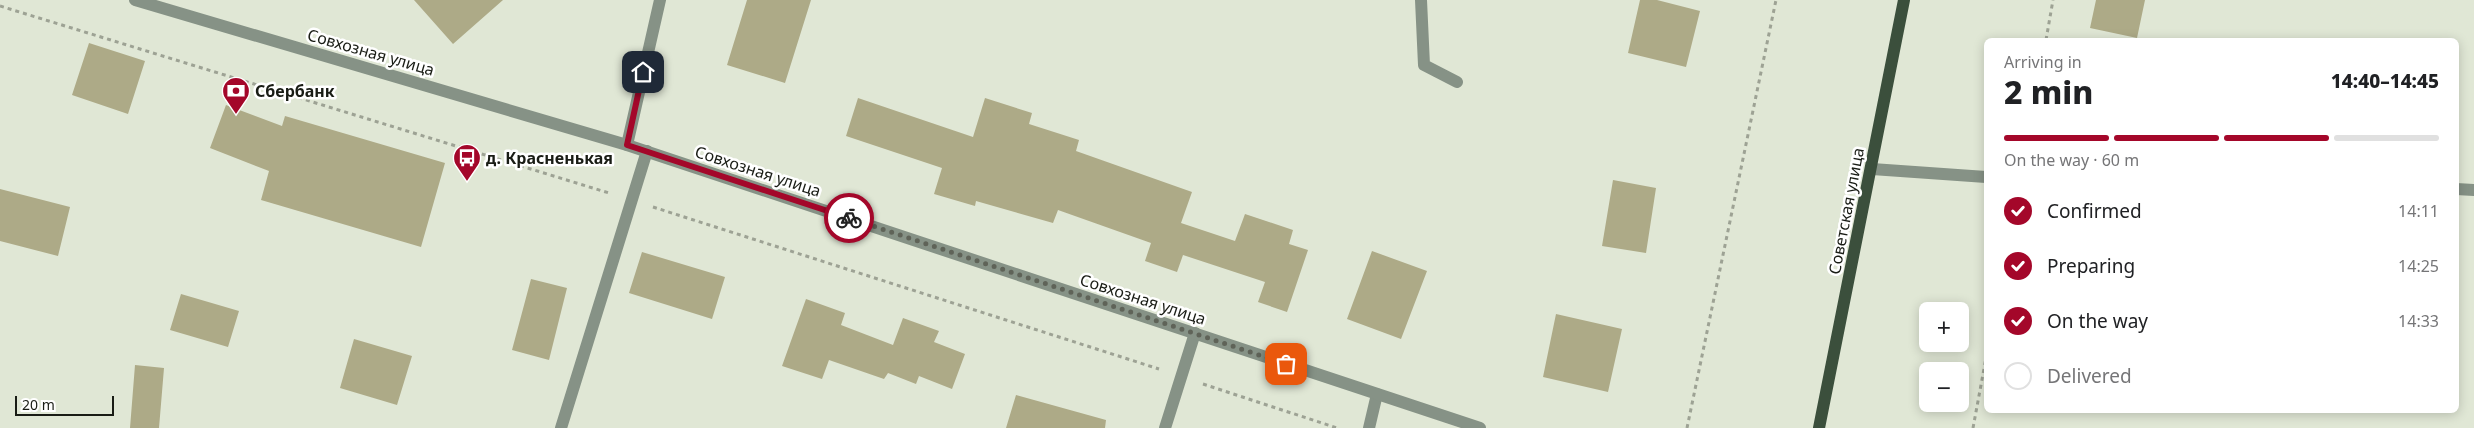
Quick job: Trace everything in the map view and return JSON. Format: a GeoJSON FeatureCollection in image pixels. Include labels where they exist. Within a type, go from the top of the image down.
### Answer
{"type":"FeatureCollection","features":[{"type":"Feature","properties":{"kind":"main road","name":"Советская улица"},"geometry":{"type":"LineString","coordinates":[[1819,428],[1872,169],[1904,0]]}},
{"type":"Feature","properties":{"kind":"street","name":"Совхозная улица"},"geometry":{"type":"LineString","coordinates":[[135,0],[647,151],[1480,428]]}},
{"type":"Feature","properties":{"kind":"street"},"geometry":{"type":"LineString","coordinates":[[627,145],[660,0]]}},
{"type":"Feature","properties":{"kind":"street"},"geometry":{"type":"LineString","coordinates":[[1421,0],[1424,65],[1457,82]]}},
{"type":"Feature","properties":{"kind":"street"},"geometry":{"type":"LineString","coordinates":[[560,428],[647,151]]}},
{"type":"Feature","properties":{"kind":"street"},"geometry":{"type":"LineString","coordinates":[[1872,169],[1984,177]]}},
{"type":"Feature","properties":{"kind":"street"},"geometry":{"type":"LineString","coordinates":[[2459,189],[2474,190]]}},
{"type":"Feature","properties":{"kind":"street"},"geometry":{"type":"LineString","coordinates":[[1165,428],[1195,333]]}},
{"type":"Feature","properties":{"kind":"street"},"geometry":{"type":"LineString","coordinates":[[1370,428],[1377,394]]}},
{"type":"Feature","properties":{"kind":"path"},"geometry":{"type":"LineString","coordinates":[[1687,428],[1776,0]]}},
{"type":"Feature","properties":{"kind":"path"},"geometry":{"type":"LineString","coordinates":[[2046,38],[2054,0]]}},
{"type":"Feature","properties":{"kind":"path"},"geometry":{"type":"LineString","coordinates":[[0,6],[631,200],[1338,428]]}},
{"type":"Feature","properties":{"kind":"path"},"geometry":{"type":"LineString","coordinates":[[1973,428],[1984,369]]}},
{"type":"Feature","properties":{"kind":"building"},"geometry":{"type":"Polygon","coordinates":[[[414,0],[503,0],[453,44],[414,0]]]}},
{"type":"Feature","properties":{"kind":"building"},"geometry":{"type":"Polygon","coordinates":[[[747,0],[811,0],[785,83],[727,65],[747,0]]]}},
{"type":"Feature","properties":{"kind":"building"},"geometry":{"type":"Polygon","coordinates":[[[1640,0],[1657,0],[1700,11],[1686,67],[1628,53],[1640,0]]]}},
{"type":"Feature","properties":{"kind":"building"},"geometry":{"type":"Polygon","coordinates":[[[2096,0],[2145,0],[2137,38],[2090,28],[2096,0]]]}},
{"type":"Feature","properties":{"kind":"building"},"geometry":{"type":"Polygon","coordinates":[[[89,43],[145,61],[128,114],[72,95],[89,43]]]}},
{"type":"Feature","properties":{"kind":"building"},"geometry":{"type":"Polygon","coordinates":[[[858,98],[973,137],[985,98],[1032,113],[1029,124],[1079,140],[1076,151],[1192,192],[1181,223],[1235,241],[1245,214],[1293,230],[1289,244],[1308,250],[1287,312],[1258,302],[1265,282],[1183,255],[1177,272],[1145,261],[1151,243],[1058,210],[1053,223],[976,201],[975,206],[934,194],[942,168],[846,136],[858,98]]]}},
{"type":"Feature","properties":{"kind":"building"},"geometry":{"type":"Polygon","coordinates":[[[226,105],[282,126],[285,116],[445,163],[421,247],[261,200],[269,171],[210,148],[226,105]]]}},
{"type":"Feature","properties":{"kind":"building"},"geometry":{"type":"Polygon","coordinates":[[[1613,180],[1656,188],[1646,253],[1602,246],[1613,180]]]}},
{"type":"Feature","properties":{"kind":"building"},"geometry":{"type":"Polygon","coordinates":[[[0,189],[70,207],[58,256],[0,241],[0,189]]]}},
{"type":"Feature","properties":{"kind":"building"},"geometry":{"type":"Polygon","coordinates":[[[1372,251],[1427,271],[1401,339],[1347,319],[1372,251]]]}},
{"type":"Feature","properties":{"kind":"building"},"geometry":{"type":"Polygon","coordinates":[[[642,252],[725,277],[712,319],[629,293],[642,252]]]}},
{"type":"Feature","properties":{"kind":"building"},"geometry":{"type":"Polygon","coordinates":[[[531,279],[567,288],[549,360],[512,350],[531,279]]]}},
{"type":"Feature","properties":{"kind":"building"},"geometry":{"type":"Polygon","coordinates":[[[181,294],[239,311],[228,347],[170,330],[181,294]]]}},
{"type":"Feature","properties":{"kind":"building"},"geometry":{"type":"Polygon","coordinates":[[[806,299],[845,313],[841,325],[893,345],[903,318],[939,331],[934,342],[965,354],[952,389],[919,376],[916,384],[888,373],[884,379],[829,360],[822,379],[782,366],[806,299]]]}},
{"type":"Feature","properties":{"kind":"building"},"geometry":{"type":"Polygon","coordinates":[[[1556,314],[1622,329],[1608,392],[1543,377],[1556,314]]]}},
{"type":"Feature","properties":{"kind":"building"},"geometry":{"type":"Polygon","coordinates":[[[354,339],[412,356],[397,405],[340,388],[354,339]]]}},
{"type":"Feature","properties":{"kind":"building"},"geometry":{"type":"Polygon","coordinates":[[[135,365],[164,368],[159,428],[130,428],[135,365]]]}},
{"type":"Feature","properties":{"kind":"building"},"geometry":{"type":"Polygon","coordinates":[[[1016,395],[1106,420],[1105,428],[1006,428],[1016,395]]]}},
{"type":"Feature","properties":{"kind":"way so far"},"geometry":{"type":"LineString","coordinates":[[849,218],[1286,364]]}},
{"type":"Feature","properties":{"kind":"place","name":"Сбербанк"},"geometry":{"type":"Point","coordinates":[236,115]}},
{"type":"Feature","properties":{"kind":"place","name":"д. Красненькая"},"geometry":{"type":"Point","coordinates":[467,182]}},
{"type":"Feature","properties":{"kind":"route"},"geometry":{"type":"LineString","coordinates":[[643,72],[627,145],[849,218]]}}]}
